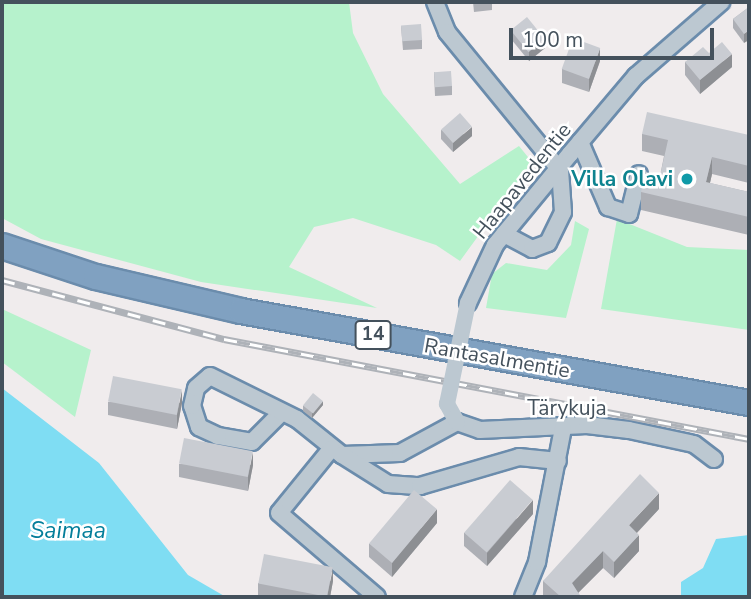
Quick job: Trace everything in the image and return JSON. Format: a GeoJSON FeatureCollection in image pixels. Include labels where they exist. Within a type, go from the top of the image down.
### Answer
{"type":"FeatureCollection","features":[{"type":"Feature","properties":{"kind":"highway","name":"Rantasalmentie"},"geometry":{"type":"LineString","coordinates":[[2,246],[96,277],[241,311],[749,403]]}},
{"type":"Feature","properties":{"kind":"street"},"geometry":{"type":"LineString","coordinates":[[435,2],[447,32],[560,170],[563,212],[548,243],[532,248],[504,234]]}},
{"type":"Feature","properties":{"kind":"street","name":"Haapavedentie"},"geometry":{"type":"LineString","coordinates":[[457,422],[447,404],[468,303],[485,260],[636,76],[721,2]]}},
{"type":"Feature","properties":{"kind":"street"},"geometry":{"type":"LineString","coordinates":[[580,142],[608,207],[629,214],[639,174]]}},
{"type":"Feature","properties":{"kind":"street"},"geometry":{"type":"LineString","coordinates":[[279,415],[252,442],[199,427],[192,406],[196,388],[210,376],[279,415],[297,419],[336,452],[388,484],[420,486],[519,457],[558,461]]}},
{"type":"Feature","properties":{"kind":"street"},"geometry":{"type":"LineString","coordinates":[[377,597],[279,513],[336,452],[400,453],[457,422]]}},
{"type":"Feature","properties":{"kind":"street","name":"Tärykuja"},"geometry":{"type":"LineString","coordinates":[[457,422],[480,430],[629,430],[694,444],[714,459]]}},
{"type":"Feature","properties":{"kind":"street"},"geometry":{"type":"LineString","coordinates":[[523,597],[558,461],[563,428]]}},
{"type":"Feature","properties":{"kind":"green space"},"geometry":{"type":"Polygon","coordinates":[[[2,2],[349,2],[353,33],[383,94],[460,184],[519,146],[532,162],[460,261],[436,245],[353,218],[314,227],[289,267],[377,308],[201,282],[41,239],[2,218],[2,2]]]}},
{"type":"Feature","properties":{"kind":"green space"},"geometry":{"type":"Polygon","coordinates":[[[617,219],[687,247],[749,250],[749,330],[601,309],[617,219]]]}},
{"type":"Feature","properties":{"kind":"green space"},"geometry":{"type":"Polygon","coordinates":[[[575,221],[589,229],[566,318],[486,308],[492,274],[506,263],[547,270],[571,245],[575,221]]]}},
{"type":"Feature","properties":{"kind":"green space"},"geometry":{"type":"Polygon","coordinates":[[[2,309],[91,350],[75,417],[2,362],[2,309]]]}},
{"type":"Feature","properties":{"kind":"water","name":"Saimaa"},"geometry":{"type":"Polygon","coordinates":[[[2,388],[99,463],[188,575],[226,597],[2,597],[2,388]]]}},
{"type":"Feature","properties":{"kind":"water"},"geometry":{"type":"Polygon","coordinates":[[[749,535],[749,597],[681,597],[681,582],[703,568],[716,539],[749,535]]]}},
{"type":"Feature","properties":{"kind":"building"},"geometry":{"type":"Polygon","coordinates":[[[749,7],[749,30],[744,34],[733,19],[749,7]]]}},
{"type":"Feature","properties":{"kind":"building"},"geometry":{"type":"Polygon","coordinates":[[[527,17],[545,39],[528,52],[511,30],[527,17]]]}},
{"type":"Feature","properties":{"kind":"building"},"geometry":{"type":"Polygon","coordinates":[[[421,24],[422,40],[402,41],[401,25],[421,24]]]}},
{"type":"Feature","properties":{"kind":"building"},"geometry":{"type":"Polygon","coordinates":[[[573,38],[600,48],[589,79],[562,69],[573,38]]]}},
{"type":"Feature","properties":{"kind":"building"},"geometry":{"type":"Polygon","coordinates":[[[722,42],[732,54],[700,80],[685,62],[703,47],[709,53],[722,42]]]}},
{"type":"Feature","properties":{"kind":"building"},"geometry":{"type":"Polygon","coordinates":[[[451,71],[452,86],[435,87],[434,72],[451,71]]]}},
{"type":"Feature","properties":{"kind":"building"},"geometry":{"type":"Polygon","coordinates":[[[647,112],[749,135],[749,166],[712,157],[706,182],[749,192],[749,217],[641,192],[646,172],[660,176],[668,140],[642,134],[647,112]]]}},
{"type":"Feature","properties":{"kind":"building"},"geometry":{"type":"Polygon","coordinates":[[[460,113],[472,127],[453,143],[441,129],[460,113]]]}},
{"type":"Feature","properties":{"kind":"building"},"geometry":{"type":"Polygon","coordinates":[[[113,376],[182,389],[177,415],[108,402],[113,376]]]}},
{"type":"Feature","properties":{"kind":"building"},"geometry":{"type":"Polygon","coordinates":[[[313,393],[323,401],[313,414],[303,405],[313,393]]]}},
{"type":"Feature","properties":{"kind":"building"},"geometry":{"type":"Polygon","coordinates":[[[184,438],[253,451],[248,477],[179,464],[184,438]]]}},
{"type":"Feature","properties":{"kind":"building"},"geometry":{"type":"Polygon","coordinates":[[[640,474],[659,493],[629,525],[639,535],[614,562],[603,551],[572,583],[581,597],[561,597],[543,581],[640,474]]]}},
{"type":"Feature","properties":{"kind":"building"},"geometry":{"type":"Polygon","coordinates":[[[510,480],[533,500],[487,553],[464,533],[510,480]]]}},
{"type":"Feature","properties":{"kind":"building"},"geometry":{"type":"Polygon","coordinates":[[[414,490],[437,509],[392,563],[369,544],[414,490]]]}},
{"type":"Feature","properties":{"kind":"building"},"geometry":{"type":"Polygon","coordinates":[[[264,554],[333,567],[327,597],[258,583],[264,554]]]}},
{"type":"Feature","properties":{"kind":"railway"},"geometry":{"type":"LineString","coordinates":[[2,280],[224,339],[749,439]]}},
{"type":"Feature","properties":{"kind":"place","name":"Villa Olavi"},"geometry":{"type":"Point","coordinates":[687,179]}}]}
